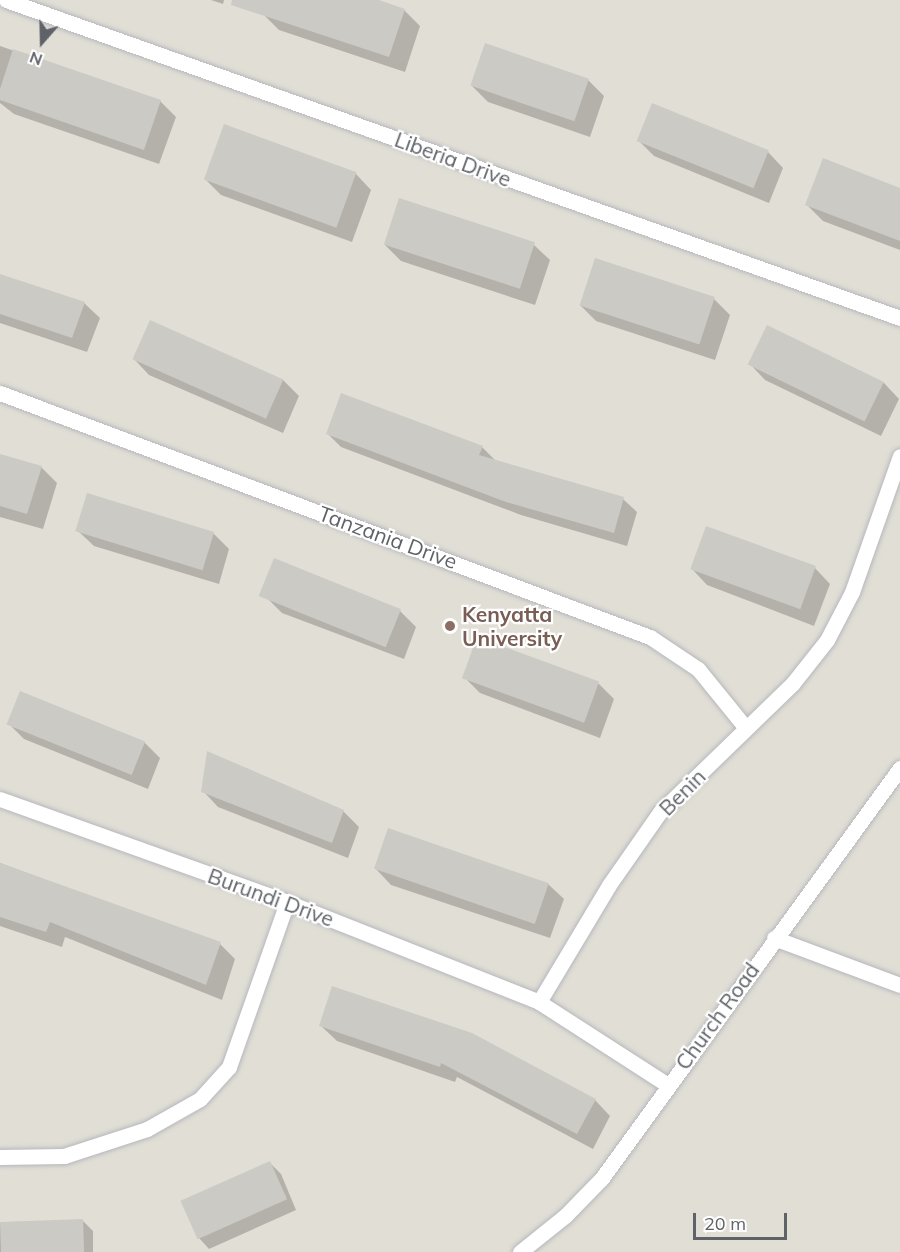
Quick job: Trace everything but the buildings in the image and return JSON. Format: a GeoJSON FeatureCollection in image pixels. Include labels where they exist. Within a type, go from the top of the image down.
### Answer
{"type":"FeatureCollection","features":[{"type":"Feature","properties":{"kind":"lane","name":"Liberia Drive"},"geometry":{"type":"LineString","coordinates":[[6,0],[900,318]]}},
{"type":"Feature","properties":{"kind":"lane","name":"Tanzania Drive"},"geometry":{"type":"LineString","coordinates":[[0,393],[650,637],[698,669],[746,728]]}},
{"type":"Feature","properties":{"kind":"lane","name":"Benin"},"geometry":{"type":"LineString","coordinates":[[539,1002],[635,845],[660,812],[794,683],[827,640],[852,592],[900,456]]}},
{"type":"Feature","properties":{"kind":"lane","name":"Church Road"},"geometry":{"type":"LineString","coordinates":[[520,1252],[566,1215],[602,1178],[774,938],[900,768]]}},
{"type":"Feature","properties":{"kind":"lane","name":"Burundi Drive"},"geometry":{"type":"LineString","coordinates":[[0,799],[287,902],[539,1002]]}},
{"type":"Feature","properties":{"kind":"lane"},"geometry":{"type":"LineString","coordinates":[[0,1157],[64,1156],[147,1130],[200,1099],[229,1067],[287,902]]}},
{"type":"Feature","properties":{"kind":"lane"},"geometry":{"type":"LineString","coordinates":[[774,938],[898,980]]}},
{"type":"Feature","properties":{"kind":"lane"},"geometry":{"type":"LineString","coordinates":[[539,1002],[668,1085]]}},
{"type":"Feature","properties":{"kind":"shaded area","name":"Kenyatta University"},"geometry":{"type":"Polygon","coordinates":[[[0,0],[900,0],[900,1252],[0,1252],[0,0]]]}},
{"type":"Feature","properties":{"kind":"place","name":"Kenyatta University"},"geometry":{"type":"Point","coordinates":[450,626]}}]}
